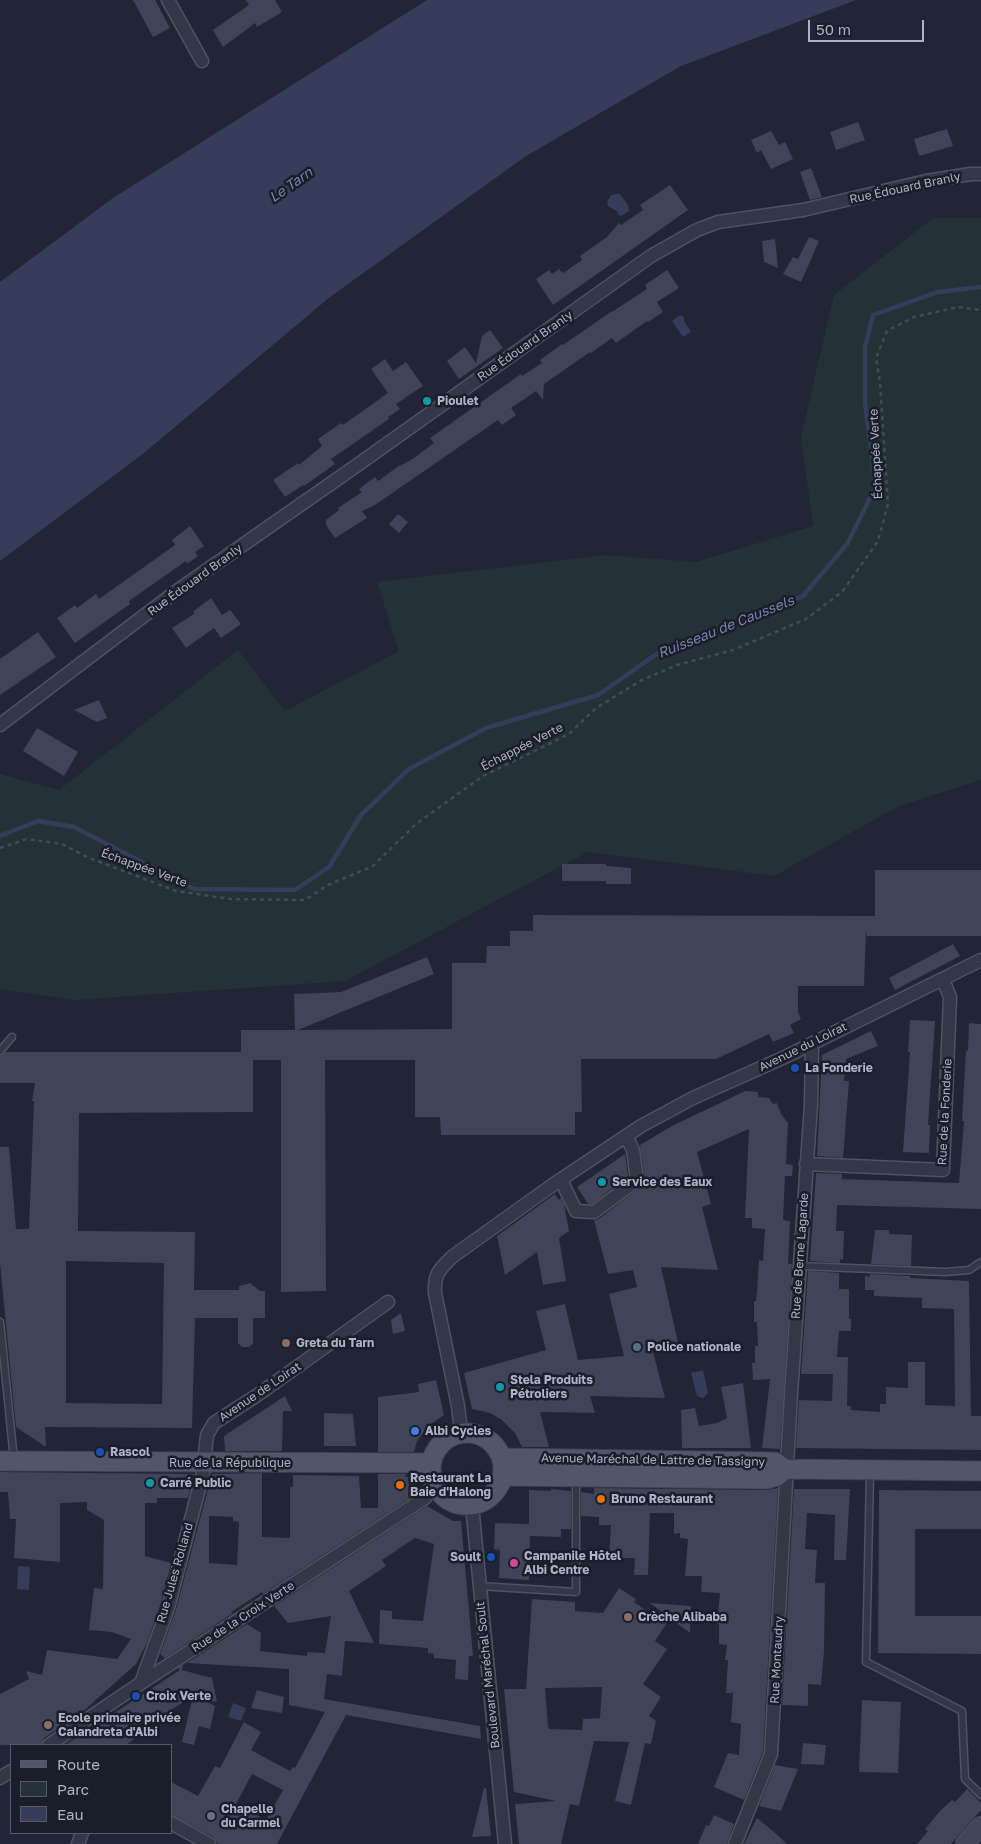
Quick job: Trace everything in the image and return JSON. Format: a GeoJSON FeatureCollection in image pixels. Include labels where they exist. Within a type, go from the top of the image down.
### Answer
{"type":"FeatureCollection","features":[{"type":"Feature","properties":{"kind":"main road"},"geometry":{"type":"LineString","coordinates":[[461,1432],[472,1432],[492,1441],[503,1467],[499,1487],[492,1496],[483,1502],[472,1505],[461,1505],[450,1501],[435,1486],[431,1475],[431,1463],[434,1452],[450,1436],[461,1432]]}},
{"type":"Feature","properties":{"kind":"main road","name":"Rue de la République"},"geometry":{"type":"LineString","coordinates":[[7,1461],[431,1463]]}},
{"type":"Feature","properties":{"kind":"main road","name":"Avenue Maréchal de Lattre de Tassigny"},"geometry":{"type":"LineString","coordinates":[[503,1467],[576,1468],[775,1462],[786,1469],[981,1471]]}},
{"type":"Feature","properties":{"kind":"main road"},"geometry":{"type":"LineString","coordinates":[[965,1844],[981,1826]]}},
{"type":"Feature","properties":{"kind":"street"},"geometry":{"type":"LineString","coordinates":[[168,0],[202,61]]}},
{"type":"Feature","properties":{"kind":"street","name":"Rue Édouard Branly"},"geometry":{"type":"LineString","coordinates":[[0,726],[182,588],[651,256],[697,230],[718,222],[803,210],[926,181],[981,174]]}},
{"type":"Feature","properties":{"kind":"street","name":"Avenue du Loirat"},"geometry":{"type":"LineString","coordinates":[[461,1432],[458,1406],[435,1293],[434,1279],[452,1257],[626,1136],[693,1098],[812,1044],[981,960]]}},
{"type":"Feature","properties":{"kind":"street","name":"Rue de la Fonderie"},"geometry":{"type":"LineString","coordinates":[[806,1164],[943,1170],[950,997],[943,980]]}},
{"type":"Feature","properties":{"kind":"street","name":"Rue de Berne Lagarde"},"geometry":{"type":"LineString","coordinates":[[786,1469],[810,1104],[812,1044]]}},
{"type":"Feature","properties":{"kind":"street"},"geometry":{"type":"LineString","coordinates":[[561,1180],[576,1211],[594,1212],[637,1180],[633,1150],[626,1136]]}},
{"type":"Feature","properties":{"kind":"street","name":"Avenue de Loirat"},"geometry":{"type":"LineString","coordinates":[[204,1462],[207,1435],[214,1423],[256,1396],[388,1302]]}},
{"type":"Feature","properties":{"kind":"street","name":"Rue Jules Rolland"},"geometry":{"type":"LineString","coordinates":[[141,1683],[168,1608],[198,1494],[204,1462]]}},
{"type":"Feature","properties":{"kind":"street","name":"Rue Montaudry"},"geometry":{"type":"LineString","coordinates":[[735,1844],[771,1754],[786,1469]]}},
{"type":"Feature","properties":{"kind":"street","name":"Rue de la Croix Verte"},"geometry":{"type":"LineString","coordinates":[[50,1744],[425,1498],[435,1486]]}},
{"type":"Feature","properties":{"kind":"street","name":"Boulevard Maréchal Soult"},"geometry":{"type":"LineString","coordinates":[[472,1505],[505,1844]]}},
{"type":"Feature","properties":{"kind":"street"},"geometry":{"type":"LineString","coordinates":[[172,1824],[209,1844]]}},
{"type":"Feature","properties":{"kind":"lane"},"geometry":{"type":"LineString","coordinates":[[0,1050],[12,1037]]}},
{"type":"Feature","properties":{"kind":"lane"},"geometry":{"type":"LineString","coordinates":[[800,1266],[944,1272],[969,1270],[981,1262]]}},
{"type":"Feature","properties":{"kind":"lane"},"geometry":{"type":"LineString","coordinates":[[0,1322],[7,1461]]}},
{"type":"Feature","properties":{"kind":"lane"},"geometry":{"type":"LineString","coordinates":[[479,1586],[576,1592],[576,1468]]}},
{"type":"Feature","properties":{"kind":"lane"},"geometry":{"type":"LineString","coordinates":[[870,1470],[866,1662],[962,1711],[965,1779],[981,1795]]}},
{"type":"Feature","properties":{"kind":"path","name":"Échappée Verte"},"geometry":{"type":"LineString","coordinates":[[0,848],[27,839],[62,844],[87,857],[176,891],[230,899],[305,900],[328,886],[374,866],[416,824],[483,776],[569,734],[596,708],[642,680],[677,665],[733,650],[806,619],[842,592],[878,541],[888,504],[880,382],[876,358],[887,331],[914,317],[958,307],[981,310]]}},
{"type":"Feature","properties":{"kind":"green space"},"geometry":{"type":"Polygon","coordinates":[[[933,218],[981,218],[981,780],[899,806],[774,876],[588,852],[345,981],[74,1000],[0,989],[0,774],[59,790],[238,650],[285,711],[399,651],[377,582],[606,555],[696,562],[813,526],[801,437],[834,295],[933,218]]]}},
{"type":"Feature","properties":{"kind":"water","name":"Le Tarn"},"geometry":{"type":"Polygon","coordinates":[[[427,0],[856,0],[681,66],[526,156],[330,297],[144,453],[0,561],[0,282],[113,198],[427,0]]]}},
{"type":"Feature","properties":{"kind":"water"},"geometry":{"type":"Polygon","coordinates":[[[620,194],[628,205],[629,211],[621,216],[608,206],[607,202],[611,195],[620,194]]]}},
{"type":"Feature","properties":{"kind":"water"},"geometry":{"type":"Polygon","coordinates":[[[680,315],[684,317],[684,321],[691,332],[683,337],[672,321],[680,315]]]}},
{"type":"Feature","properties":{"kind":"water"},"geometry":{"type":"Polygon","coordinates":[[[703,1370],[708,1393],[703,1398],[697,1396],[691,1373],[703,1370]]]}},
{"type":"Feature","properties":{"kind":"water"},"geometry":{"type":"Polygon","coordinates":[[[18,1566],[30,1567],[29,1590],[17,1589],[18,1566]]]}},
{"type":"Feature","properties":{"kind":"water"},"geometry":{"type":"Polygon","coordinates":[[[233,1703],[246,1708],[241,1721],[228,1717],[233,1703]]]}},
{"type":"Feature","properties":{"kind":"building"},"geometry":{"type":"Polygon","coordinates":[[[133,0],[155,0],[170,28],[153,37],[133,0]]]}},
{"type":"Feature","properties":{"kind":"building"},"geometry":{"type":"Polygon","coordinates":[[[246,0],[275,0],[282,12],[257,27],[255,23],[223,47],[213,30],[249,5],[246,0]]]}},
{"type":"Feature","properties":{"kind":"building"},"geometry":{"type":"Polygon","coordinates":[[[858,122],[865,140],[836,150],[830,132],[858,122]]]}},
{"type":"Feature","properties":{"kind":"building"},"geometry":{"type":"Polygon","coordinates":[[[947,129],[953,146],[919,156],[914,139],[947,129]]]}},
{"type":"Feature","properties":{"kind":"building"},"geometry":{"type":"Polygon","coordinates":[[[771,131],[779,145],[785,142],[793,159],[771,169],[761,150],[757,153],[751,140],[771,131]]]}},
{"type":"Feature","properties":{"kind":"building"},"geometry":{"type":"Polygon","coordinates":[[[811,168],[822,197],[810,200],[800,172],[811,168]]]}},
{"type":"Feature","properties":{"kind":"building"},"geometry":{"type":"Polygon","coordinates":[[[670,185],[688,210],[553,305],[536,279],[549,270],[552,274],[559,269],[563,273],[582,260],[580,256],[607,237],[619,223],[621,225],[643,210],[640,205],[670,185]]]}},
{"type":"Feature","properties":{"kind":"building"},"geometry":{"type":"Polygon","coordinates":[[[809,237],[819,241],[801,282],[783,274],[793,257],[798,259],[809,237]]]}},
{"type":"Feature","properties":{"kind":"building"},"geometry":{"type":"Polygon","coordinates":[[[775,239],[778,268],[764,262],[762,241],[775,239]]]}},
{"type":"Feature","properties":{"kind":"building"},"geometry":{"type":"Polygon","coordinates":[[[667,270],[679,288],[657,302],[663,312],[616,343],[612,338],[590,352],[544,384],[543,400],[536,391],[511,408],[516,415],[502,425],[498,420],[375,505],[362,511],[367,518],[335,538],[326,525],[326,520],[339,510],[338,508],[362,492],[359,489],[375,477],[378,481],[400,465],[414,458],[434,443],[430,438],[521,374],[522,376],[542,363],[540,360],[562,344],[647,289],[645,285],[667,270]]]}},
{"type":"Feature","properties":{"kind":"building"},"geometry":{"type":"Polygon","coordinates":[[[490,330],[503,348],[459,379],[447,361],[465,347],[476,363],[482,336],[490,330]]]}},
{"type":"Feature","properties":{"kind":"building"},"geometry":{"type":"Polygon","coordinates":[[[385,359],[393,371],[406,362],[423,386],[396,404],[400,409],[388,417],[389,419],[331,459],[335,464],[285,497],[273,480],[298,463],[299,465],[322,446],[318,439],[341,423],[343,425],[388,393],[371,369],[385,359]]]}},
{"type":"Feature","properties":{"kind":"building"},"geometry":{"type":"Polygon","coordinates":[[[398,514],[408,522],[399,533],[389,524],[398,514]]]}},
{"type":"Feature","properties":{"kind":"building"},"geometry":{"type":"Polygon","coordinates":[[[190,526],[204,546],[195,552],[198,556],[187,564],[186,561],[129,601],[130,604],[75,643],[57,618],[75,605],[77,608],[96,594],[99,599],[175,545],[172,540],[190,526]]]}},
{"type":"Feature","properties":{"kind":"building"},"geometry":{"type":"Polygon","coordinates":[[[211,598],[222,615],[230,610],[241,624],[221,638],[214,628],[186,648],[172,628],[194,614],[194,611],[211,598]]]}},
{"type":"Feature","properties":{"kind":"building"},"geometry":{"type":"Polygon","coordinates":[[[38,632],[56,657],[0,695],[0,659],[38,632]]]}},
{"type":"Feature","properties":{"kind":"building"},"geometry":{"type":"Polygon","coordinates":[[[99,700],[107,718],[97,722],[74,710],[99,700]]]}},
{"type":"Feature","properties":{"kind":"building"},"geometry":{"type":"Polygon","coordinates":[[[37,728],[78,752],[64,776],[23,751],[37,728]]]}},
{"type":"Feature","properties":{"kind":"building"},"geometry":{"type":"Polygon","coordinates":[[[562,864],[606,864],[606,866],[631,868],[631,884],[606,884],[606,881],[562,881],[562,864]]]}},
{"type":"Feature","properties":{"kind":"building"},"geometry":{"type":"Polygon","coordinates":[[[875,870],[981,870],[981,936],[867,936],[866,932],[864,986],[798,986],[798,1012],[801,1019],[790,1025],[794,1033],[773,1042],[769,1034],[716,1059],[581,1059],[582,1112],[575,1112],[575,1135],[441,1135],[440,1117],[415,1117],[415,1060],[325,1060],[326,1291],[281,1292],[281,1060],[253,1060],[253,1112],[79,1113],[78,1231],[195,1232],[194,1290],[239,1290],[239,1286],[250,1283],[260,1291],[265,1291],[265,1318],[253,1318],[253,1344],[249,1347],[242,1347],[238,1343],[238,1318],[195,1318],[192,1428],[45,1427],[46,1447],[16,1427],[0,1263],[0,1147],[9,1147],[16,1229],[29,1229],[34,1101],[32,1101],[35,1083],[0,1083],[0,1056],[5,1052],[241,1052],[241,1030],[295,1030],[294,994],[341,992],[427,957],[434,974],[298,1030],[452,1029],[452,963],[486,963],[487,946],[510,946],[510,931],[533,931],[533,915],[875,916],[875,870]],[[66,1261],[66,1403],[162,1404],[164,1263],[66,1261]]]}},
{"type":"Feature","properties":{"kind":"building"},"geometry":{"type":"Polygon","coordinates":[[[953,944],[960,956],[895,990],[889,978],[953,944]]]}},
{"type":"Feature","properties":{"kind":"building"},"geometry":{"type":"Polygon","coordinates":[[[910,1020],[935,1021],[928,1125],[930,1125],[929,1153],[903,1152],[910,1052],[908,1052],[910,1020]]]}},
{"type":"Feature","properties":{"kind":"building"},"geometry":{"type":"Polygon","coordinates":[[[969,1023],[981,1024],[981,1209],[837,1205],[836,1231],[844,1231],[843,1260],[840,1259],[840,1263],[810,1261],[816,1173],[842,1174],[842,1179],[959,1183],[969,1023]]]}},
{"type":"Feature","properties":{"kind":"building"},"geometry":{"type":"Polygon","coordinates":[[[871,1031],[878,1046],[846,1059],[844,1081],[849,1081],[843,1158],[817,1156],[822,1055],[871,1031]]]}},
{"type":"Feature","properties":{"kind":"building"},"geometry":{"type":"Polygon","coordinates":[[[745,1091],[758,1092],[758,1097],[769,1098],[773,1104],[777,1103],[781,1114],[788,1123],[786,1164],[793,1165],[792,1176],[785,1176],[783,1220],[790,1221],[788,1264],[792,1264],[780,1449],[762,1448],[770,1379],[753,1380],[752,1363],[755,1363],[755,1346],[758,1346],[757,1322],[754,1322],[754,1301],[756,1301],[759,1260],[763,1261],[765,1229],[752,1228],[752,1218],[745,1218],[749,1129],[697,1152],[711,1204],[702,1207],[718,1270],[661,1267],[679,1347],[652,1348],[665,1398],[590,1396],[595,1413],[540,1412],[549,1447],[522,1447],[515,1433],[502,1420],[490,1413],[472,1409],[464,1373],[546,1350],[536,1311],[565,1304],[578,1360],[624,1356],[609,1294],[637,1287],[633,1270],[608,1274],[594,1220],[599,1219],[644,1184],[645,1179],[640,1145],[672,1126],[745,1091]]]}},
{"type":"Feature","properties":{"kind":"building","name":"Service des Eaux"},"geometry":{"type":"Polygon","coordinates":[[[625,1154],[628,1176],[592,1204],[588,1204],[577,1187],[625,1154]]]}},
{"type":"Feature","properties":{"kind":"building"},"geometry":{"type":"Polygon","coordinates":[[[555,1194],[559,1200],[561,1198],[564,1204],[569,1231],[559,1238],[566,1281],[543,1285],[537,1252],[505,1275],[497,1236],[555,1194]]]}},
{"type":"Feature","properties":{"kind":"building"},"geometry":{"type":"Polygon","coordinates":[[[875,1230],[889,1230],[889,1234],[912,1235],[911,1266],[871,1264],[875,1230]]]}},
{"type":"Feature","properties":{"kind":"building"},"geometry":{"type":"Polygon","coordinates":[[[808,1271],[839,1273],[839,1289],[849,1289],[851,1331],[839,1331],[837,1357],[848,1357],[847,1406],[851,1406],[851,1410],[880,1412],[880,1404],[886,1404],[886,1387],[908,1388],[908,1362],[925,1362],[925,1405],[955,1406],[954,1309],[922,1308],[922,1298],[874,1296],[874,1290],[865,1290],[865,1276],[870,1277],[870,1274],[969,1281],[971,1416],[981,1416],[981,1450],[796,1448],[799,1400],[832,1401],[833,1374],[801,1374],[808,1271]]]}},
{"type":"Feature","properties":{"kind":"building"},"geometry":{"type":"Polygon","coordinates":[[[401,1313],[405,1331],[393,1334],[391,1320],[401,1313]]]}},
{"type":"Feature","properties":{"kind":"building"},"geometry":{"type":"Polygon","coordinates":[[[436,1380],[444,1415],[428,1426],[417,1441],[414,1452],[378,1452],[378,1397],[419,1392],[418,1384],[436,1380]]]}},
{"type":"Feature","properties":{"kind":"building"},"geometry":{"type":"Polygon","coordinates":[[[743,1383],[751,1448],[682,1448],[681,1410],[695,1408],[699,1426],[717,1423],[727,1418],[721,1387],[743,1383]]]}},
{"type":"Feature","properties":{"kind":"building"},"geometry":{"type":"Polygon","coordinates":[[[285,1396],[292,1411],[283,1411],[282,1451],[225,1451],[224,1436],[285,1396]]]}},
{"type":"Feature","properties":{"kind":"building"},"geometry":{"type":"Polygon","coordinates":[[[324,1413],[353,1414],[356,1446],[324,1446],[324,1413]]]}},
{"type":"Feature","properties":{"kind":"building"},"geometry":{"type":"Polygon","coordinates":[[[0,1472],[194,1474],[188,1498],[157,1498],[157,1503],[145,1503],[145,1556],[171,1563],[160,1606],[147,1643],[136,1664],[79,1715],[44,1738],[41,1744],[0,1745],[0,1694],[29,1679],[26,1671],[42,1675],[47,1650],[117,1659],[131,1639],[112,1632],[89,1630],[94,1588],[103,1589],[104,1520],[87,1510],[87,1502],[60,1503],[60,1562],[14,1558],[16,1519],[10,1519],[8,1492],[0,1492],[0,1472]]]}},
{"type":"Feature","properties":{"kind":"building"},"geometry":{"type":"Polygon","coordinates":[[[262,1473],[262,1537],[290,1538],[290,1487],[293,1487],[293,1475],[359,1476],[361,1508],[378,1508],[378,1474],[406,1474],[405,1477],[413,1477],[417,1494],[263,1594],[262,1592],[231,1612],[233,1613],[165,1658],[160,1654],[176,1610],[212,1474],[262,1473]],[[209,1516],[209,1563],[237,1565],[239,1522],[233,1521],[233,1517],[209,1516]]]}},
{"type":"Feature","properties":{"kind":"building"},"geometry":{"type":"Polygon","coordinates":[[[594,1488],[767,1490],[778,1488],[763,1752],[744,1800],[714,1787],[728,1753],[739,1755],[741,1724],[731,1722],[733,1693],[726,1693],[728,1660],[725,1660],[727,1645],[719,1644],[719,1624],[717,1624],[720,1593],[701,1592],[702,1576],[685,1576],[688,1539],[680,1538],[680,1533],[674,1534],[674,1513],[650,1513],[648,1575],[634,1575],[635,1558],[609,1558],[611,1525],[599,1525],[599,1517],[581,1516],[581,1492],[594,1494],[594,1488]]]}},
{"type":"Feature","properties":{"kind":"building"},"geometry":{"type":"Polygon","coordinates":[[[551,1489],[571,1491],[571,1529],[561,1529],[561,1537],[530,1536],[529,1580],[499,1578],[500,1550],[494,1549],[495,1523],[529,1524],[529,1490],[551,1491],[551,1489]]]}},
{"type":"Feature","properties":{"kind":"building"},"geometry":{"type":"Polygon","coordinates":[[[794,1489],[850,1489],[846,1560],[834,1560],[835,1515],[807,1513],[805,1549],[817,1550],[815,1583],[825,1583],[824,1652],[821,1685],[808,1684],[808,1706],[782,1705],[794,1489]]]}},
{"type":"Feature","properties":{"kind":"building"},"geometry":{"type":"Polygon","coordinates":[[[879,1490],[981,1491],[981,1529],[915,1529],[915,1616],[981,1616],[981,1654],[878,1653],[879,1490]]]}},
{"type":"Feature","properties":{"kind":"building"},"geometry":{"type":"Polygon","coordinates":[[[427,1506],[453,1521],[461,1521],[473,1656],[469,1656],[468,1680],[455,1679],[456,1660],[434,1658],[434,1654],[428,1653],[428,1648],[379,1644],[380,1610],[392,1611],[392,1619],[423,1621],[434,1544],[415,1538],[382,1560],[386,1566],[349,1591],[374,1643],[345,1641],[342,1676],[327,1674],[324,1699],[480,1726],[481,1739],[346,1715],[277,1844],[218,1844],[213,1837],[172,1816],[172,1783],[198,1796],[215,1766],[220,1768],[244,1722],[261,1732],[251,1750],[290,1771],[293,1767],[295,1768],[325,1712],[289,1705],[289,1669],[187,1663],[247,1624],[261,1633],[260,1651],[307,1656],[307,1652],[325,1653],[331,1616],[288,1623],[274,1606],[427,1506]],[[252,1774],[236,1804],[266,1820],[283,1790],[252,1774]]]}},
{"type":"Feature","properties":{"kind":"building"},"geometry":{"type":"Polygon","coordinates":[[[619,1588],[636,1599],[634,1602],[661,1621],[662,1612],[650,1603],[691,1606],[690,1633],[670,1618],[655,1641],[667,1649],[643,1684],[661,1697],[649,1716],[656,1721],[651,1744],[645,1743],[631,1805],[615,1801],[629,1742],[594,1741],[579,1806],[570,1804],[561,1844],[519,1844],[515,1804],[556,1801],[514,1792],[504,1689],[526,1689],[532,1599],[575,1602],[575,1611],[603,1613],[619,1588]],[[602,1687],[545,1688],[549,1729],[582,1730],[583,1719],[600,1718],[602,1687]]]}},
{"type":"Feature","properties":{"kind":"building"},"geometry":{"type":"Polygon","coordinates":[[[183,1665],[182,1670],[212,1678],[217,1702],[202,1699],[215,1706],[210,1729],[199,1726],[194,1745],[182,1742],[193,1696],[160,1717],[158,1713],[133,1729],[138,1736],[127,1744],[67,1744],[180,1670],[178,1668],[183,1665]]]}},
{"type":"Feature","properties":{"kind":"building"},"geometry":{"type":"Polygon","coordinates":[[[257,1690],[284,1697],[282,1713],[251,1708],[257,1690]]]}},
{"type":"Feature","properties":{"kind":"building"},"geometry":{"type":"Polygon","coordinates":[[[862,1700],[901,1702],[898,1773],[859,1772],[862,1700]]]}},
{"type":"Feature","properties":{"kind":"building"},"geometry":{"type":"Polygon","coordinates":[[[803,1743],[826,1745],[824,1765],[801,1764],[803,1743]]]}},
{"type":"Feature","properties":{"kind":"building"},"geometry":{"type":"Polygon","coordinates":[[[775,1765],[798,1769],[781,1811],[759,1806],[775,1765]]]}},
{"type":"Feature","properties":{"kind":"building"},"geometry":{"type":"Polygon","coordinates":[[[484,1788],[486,1788],[491,1836],[472,1837],[484,1788]]]}},
{"type":"Feature","properties":{"kind":"building"},"geometry":{"type":"Polygon","coordinates":[[[967,1789],[981,1803],[981,1810],[951,1844],[917,1844],[928,1831],[925,1829],[940,1811],[952,1800],[955,1802],[967,1789]]]}},
{"type":"Feature","properties":{"kind":"building"},"geometry":{"type":"Polygon","coordinates":[[[714,1815],[734,1824],[727,1844],[698,1844],[706,1825],[709,1826],[714,1815]]]}},
{"type":"Feature","properties":{"kind":"building"},"geometry":{"type":"Polygon","coordinates":[[[757,1818],[774,1832],[787,1844],[744,1844],[757,1818]]]}},
{"type":"Feature","properties":{"kind":"waterway","name":"Ruisseau de Caussels"},"geometry":{"type":"LineString","coordinates":[[0,836],[38,821],[74,827],[194,889],[295,890],[329,867],[361,815],[409,769],[486,728],[598,695],[655,655],[803,596],[847,544],[876,486],[865,403],[865,347],[873,315],[938,292],[981,287]]}},
{"type":"Feature","properties":{"kind":"place","name":"Pioulet"},"geometry":{"type":"Point","coordinates":[427,401]}},
{"type":"Feature","properties":{"kind":"place","name":"La Fonderie"},"geometry":{"type":"Point","coordinates":[795,1068]}},
{"type":"Feature","properties":{"kind":"place","name":"Service des Eaux"},"geometry":{"type":"Point","coordinates":[602,1182]}},
{"type":"Feature","properties":{"kind":"place","name":"Greta du Tarn"},"geometry":{"type":"Point","coordinates":[286,1343]}},
{"type":"Feature","properties":{"kind":"place","name":"Police nationale"},"geometry":{"type":"Point","coordinates":[637,1347]}},
{"type":"Feature","properties":{"kind":"place","name":"Stela Produits Pétroliers"},"geometry":{"type":"Point","coordinates":[500,1387]}},
{"type":"Feature","properties":{"kind":"place","name":"Albi Cycles"},"geometry":{"type":"Point","coordinates":[415,1431]}},
{"type":"Feature","properties":{"kind":"place","name":"Rascol"},"geometry":{"type":"Point","coordinates":[100,1452]}},
{"type":"Feature","properties":{"kind":"place","name":"Carré Public"},"geometry":{"type":"Point","coordinates":[150,1483]}},
{"type":"Feature","properties":{"kind":"place","name":"Restaurant La Baie d'Halong"},"geometry":{"type":"Point","coordinates":[400,1485]}},
{"type":"Feature","properties":{"kind":"place","name":"Bruno Restaurant"},"geometry":{"type":"Point","coordinates":[601,1499]}},
{"type":"Feature","properties":{"kind":"place","name":"Soult"},"geometry":{"type":"Point","coordinates":[491,1557]}},
{"type":"Feature","properties":{"kind":"place","name":"Campanile Hôtel Albi Centre"},"geometry":{"type":"Point","coordinates":[514,1563]}},
{"type":"Feature","properties":{"kind":"place","name":"Crèche Alibaba"},"geometry":{"type":"Point","coordinates":[628,1617]}},
{"type":"Feature","properties":{"kind":"place","name":"Croix Verte"},"geometry":{"type":"Point","coordinates":[136,1696]}},
{"type":"Feature","properties":{"kind":"place","name":"Ecole primaire privée Calandreta d'Albi"},"geometry":{"type":"Point","coordinates":[48,1725]}},
{"type":"Feature","properties":{"kind":"place","name":"Chapelle du Carmel"},"geometry":{"type":"Point","coordinates":[211,1816]}}]}
